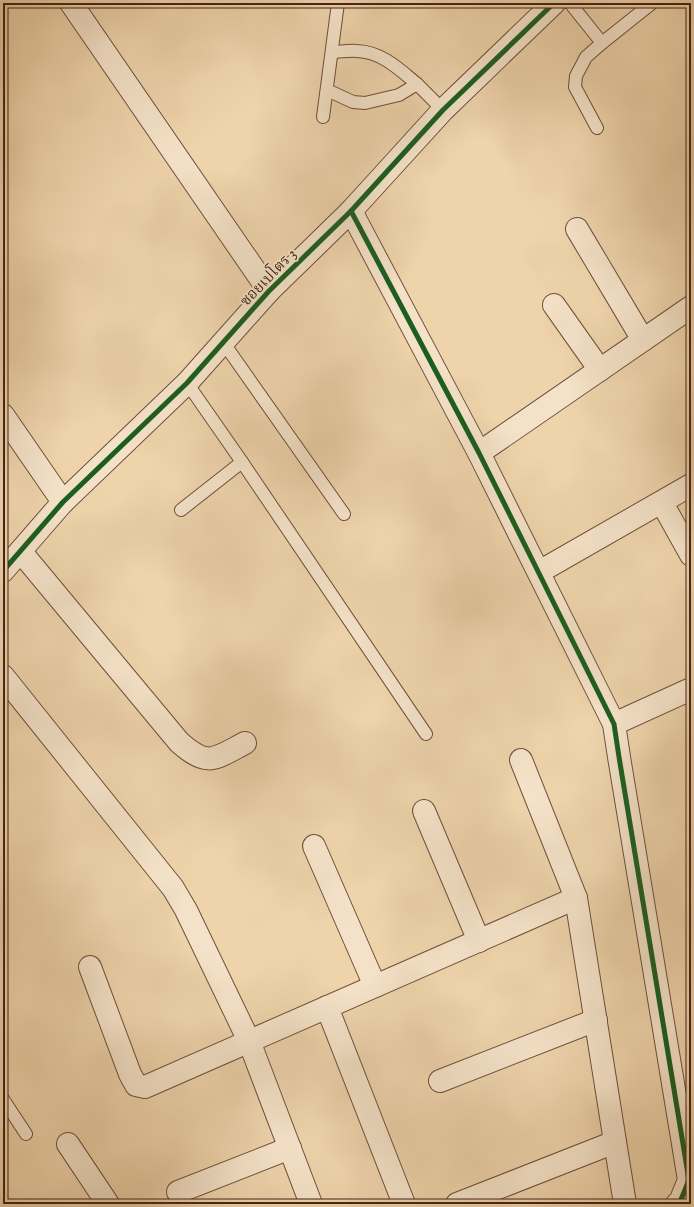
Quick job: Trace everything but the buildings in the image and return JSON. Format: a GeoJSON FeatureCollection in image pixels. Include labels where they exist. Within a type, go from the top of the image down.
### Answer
{"type":"FeatureCollection","features":[{"type":"Feature","properties":{"kind":"street"},"geometry":{"type":"LineString","coordinates":[[71,3],[269,291]]}},
{"type":"Feature","properties":{"kind":"street","name":"ซอยเปโตร 3"},"geometry":{"type":"LineString","coordinates":[[3,571],[63,502],[187,383],[269,291],[351,211],[444,110],[554,3]]}},
{"type":"Feature","properties":{"kind":"street"},"geometry":{"type":"LineString","coordinates":[[351,211],[479,453],[614,724],[689,1180],[680,1202],[677,1204]]}},
{"type":"Feature","properties":{"kind":"street"},"geometry":{"type":"LineString","coordinates":[[577,229],[643,340]]}},
{"type":"Feature","properties":{"kind":"street"},"geometry":{"type":"LineString","coordinates":[[554,305],[600,370]]}},
{"type":"Feature","properties":{"kind":"street"},"geometry":{"type":"LineString","coordinates":[[479,453],[691,307]]}},
{"type":"Feature","properties":{"kind":"street"},"geometry":{"type":"LineString","coordinates":[[3,415],[63,502]]}},
{"type":"Feature","properties":{"kind":"street"},"geometry":{"type":"LineString","coordinates":[[539,572],[691,485]]}},
{"type":"Feature","properties":{"kind":"street"},"geometry":{"type":"LineString","coordinates":[[662,502],[691,555]]}},
{"type":"Feature","properties":{"kind":"street"},"geometry":{"type":"LineString","coordinates":[[21,552],[178,742],[189,751],[205,759],[216,758],[245,743]]}},
{"type":"Feature","properties":{"kind":"street"},"geometry":{"type":"LineString","coordinates":[[3,676],[173,888],[186,910],[249,1041],[311,1204]]}},
{"type":"Feature","properties":{"kind":"street"},"geometry":{"type":"LineString","coordinates":[[614,724],[691,689]]}},
{"type":"Feature","properties":{"kind":"street"},"geometry":{"type":"LineString","coordinates":[[520,760],[576,898],[625,1204]]}},
{"type":"Feature","properties":{"kind":"street"},"geometry":{"type":"LineString","coordinates":[[424,811],[479,940]]}},
{"type":"Feature","properties":{"kind":"street"},"geometry":{"type":"LineString","coordinates":[[314,846],[375,986]]}},
{"type":"Feature","properties":{"kind":"street"},"geometry":{"type":"LineString","coordinates":[[90,967],[130,1074],[136,1085],[145,1087],[576,898]]}},
{"type":"Feature","properties":{"kind":"street"},"geometry":{"type":"LineString","coordinates":[[327,1007],[404,1204]]}},
{"type":"Feature","properties":{"kind":"street"},"geometry":{"type":"LineString","coordinates":[[440,1081],[596,1020]]}},
{"type":"Feature","properties":{"kind":"street"},"geometry":{"type":"LineString","coordinates":[[457,1204],[615,1142]]}},
{"type":"Feature","properties":{"kind":"street"},"geometry":{"type":"LineString","coordinates":[[68,1144],[108,1204]]}},
{"type":"Feature","properties":{"kind":"street"},"geometry":{"type":"LineString","coordinates":[[178,1192],[290,1148]]}},
{"type":"Feature","properties":{"kind":"lane"},"geometry":{"type":"LineString","coordinates":[[323,117],[338,3]]}},
{"type":"Feature","properties":{"kind":"lane"},"geometry":{"type":"LineString","coordinates":[[570,3],[602,43]]}},
{"type":"Feature","properties":{"kind":"lane"},"geometry":{"type":"LineString","coordinates":[[597,128],[574,87],[576,76],[586,57],[652,3]]}},
{"type":"Feature","properties":{"kind":"lane"},"geometry":{"type":"LineString","coordinates":[[332,52],[358,51],[376,54],[391,63],[444,110]]}},
{"type":"Feature","properties":{"kind":"lane"},"geometry":{"type":"LineString","coordinates":[[327,90],[353,102],[365,103],[399,95],[416,84]]}},
{"type":"Feature","properties":{"kind":"lane"},"geometry":{"type":"LineString","coordinates":[[223,342],[344,514]]}},
{"type":"Feature","properties":{"kind":"lane"},"geometry":{"type":"LineString","coordinates":[[187,383],[426,734]]}},
{"type":"Feature","properties":{"kind":"lane"},"geometry":{"type":"LineString","coordinates":[[181,510],[242,462]]}},
{"type":"Feature","properties":{"kind":"lane"},"geometry":{"type":"LineString","coordinates":[[3,1099],[26,1134]]}},
{"type":"Feature","properties":{"kind":"cycle path"},"geometry":{"type":"LineString","coordinates":[[3,571],[63,502],[187,383],[269,291],[351,211],[443,110],[554,3]]}},
{"type":"Feature","properties":{"kind":"cycle path"},"geometry":{"type":"LineString","coordinates":[[351,211],[479,453],[614,724],[689,1180],[680,1202],[677,1204]]}}]}
